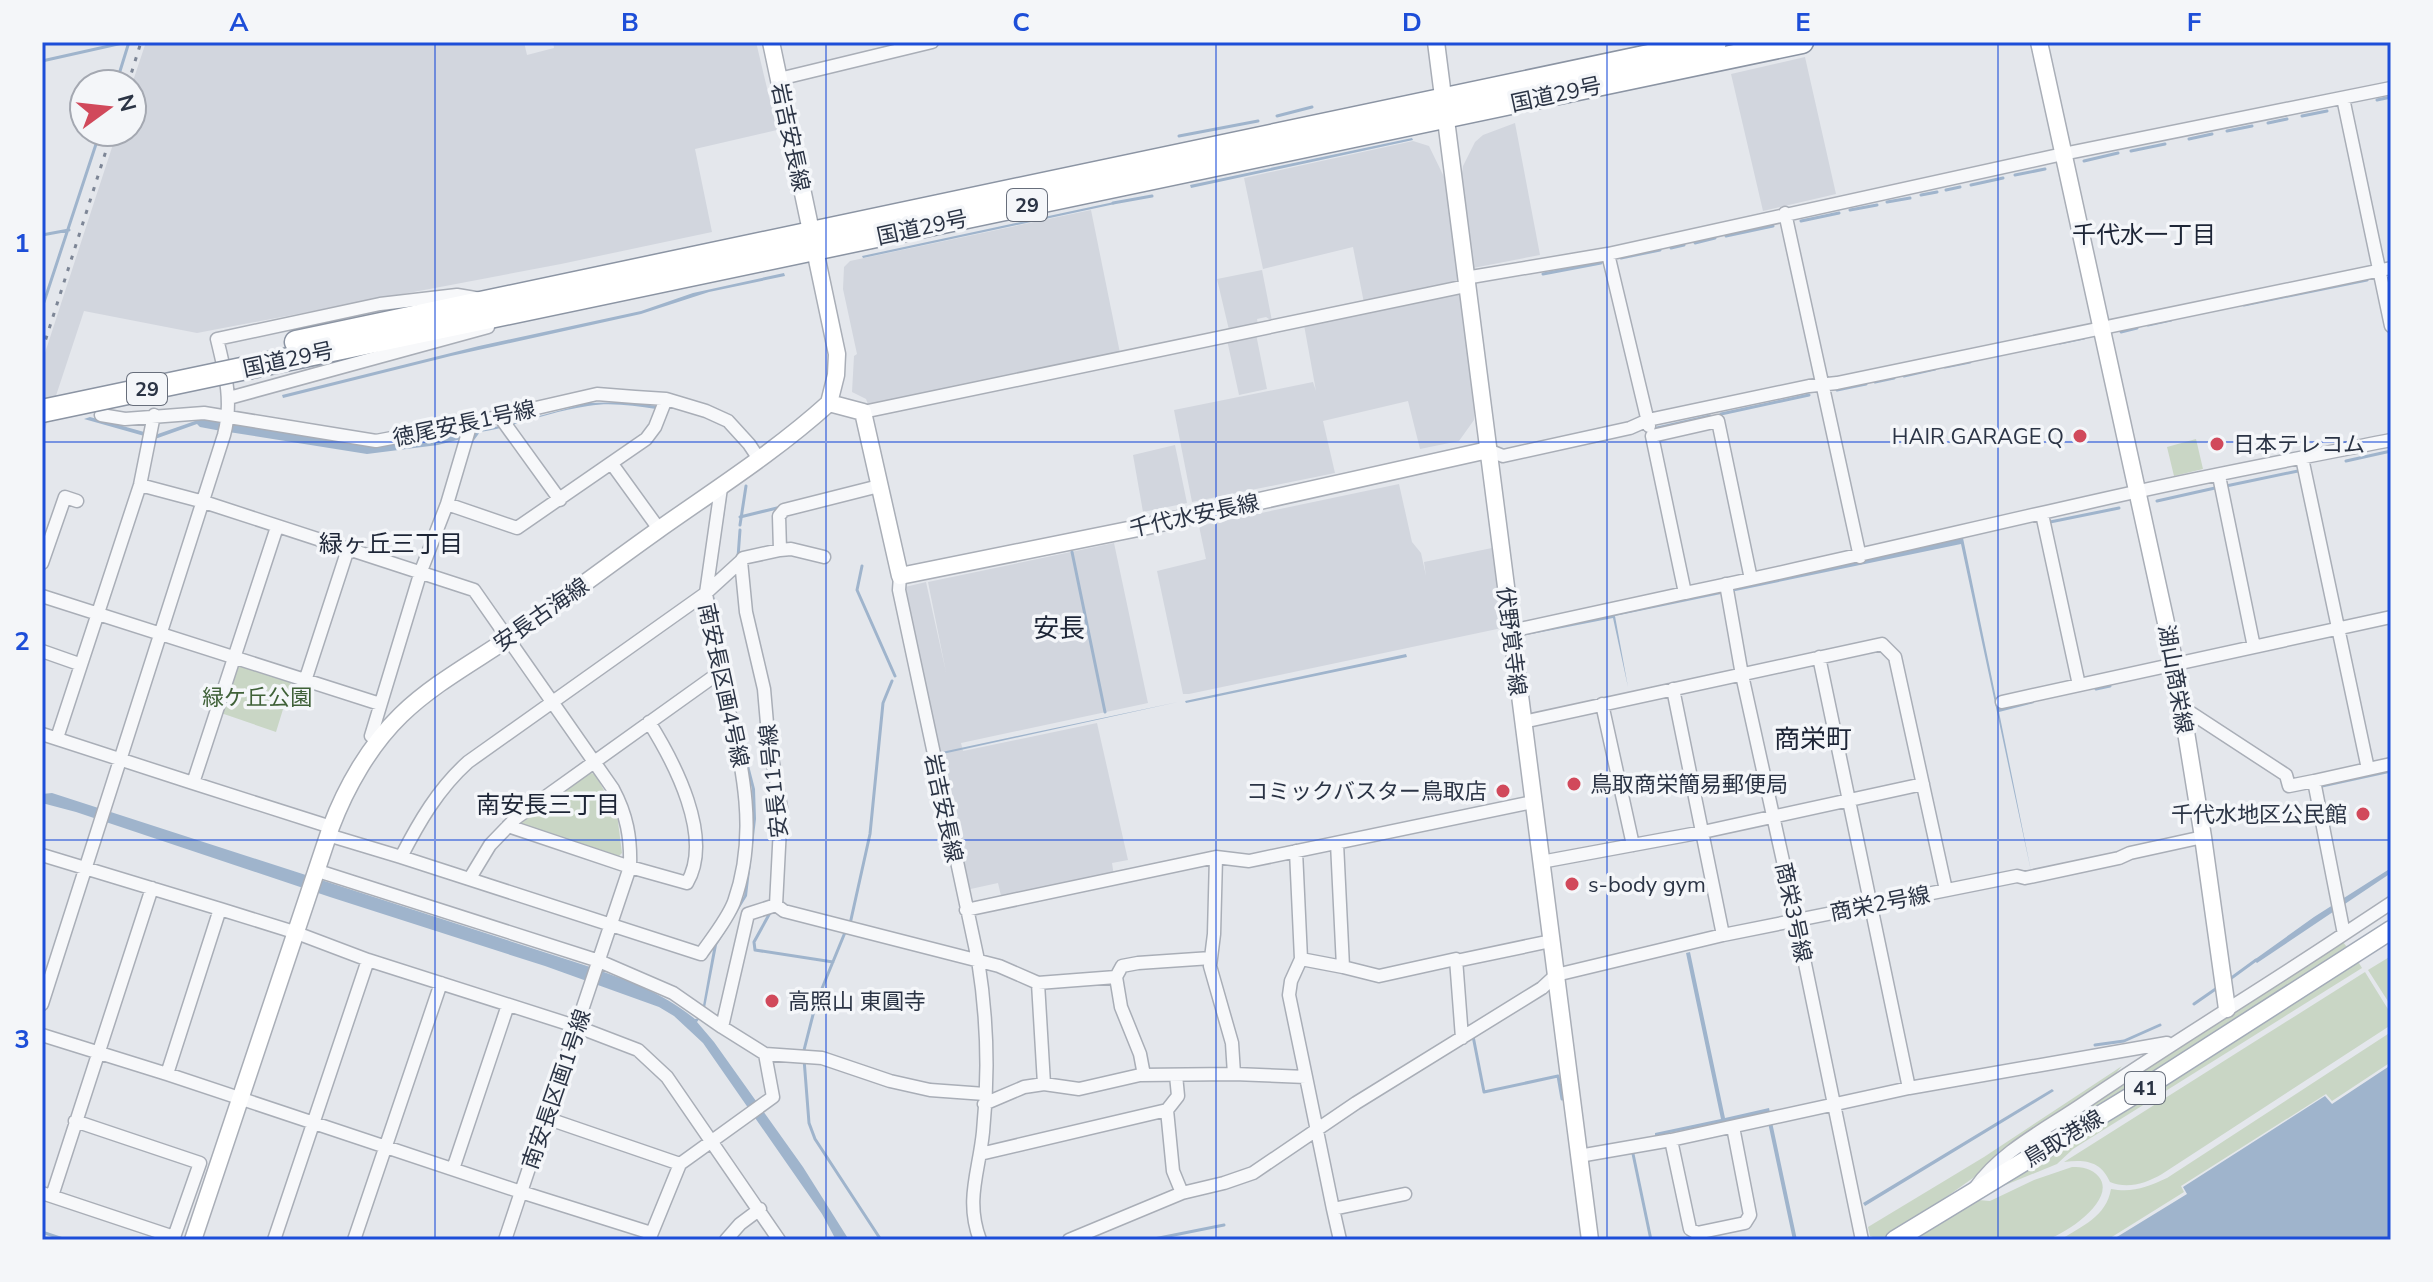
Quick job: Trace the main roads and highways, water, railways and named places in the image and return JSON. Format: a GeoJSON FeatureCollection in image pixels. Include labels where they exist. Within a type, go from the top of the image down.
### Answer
{"type":"FeatureCollection","features":[{"type":"Feature","properties":{"kind":"highway","name":"国道29号"},"geometry":{"type":"LineString","coordinates":[[1444,108],[1715,42]]}},
{"type":"Feature","properties":{"kind":"highway","name":"国道29号"},"geometry":{"type":"LineString","coordinates":[[42,411],[487,301],[813,241],[1444,108],[1802,42]]}},
{"type":"Feature","properties":{"kind":"highway","name":"国道29号"},"geometry":{"type":"LineString","coordinates":[[42,396],[531,309],[813,241]]}},
{"type":"Feature","properties":{"kind":"main road","name":"鳥取港線"},"geometry":{"type":"LineString","coordinates":[[1895,1240],[2140,1091],[2391,930]]}},
{"type":"Feature","properties":{"kind":"water"},"geometry":{"type":"Polygon","coordinates":[[[1412,138],[1191,188],[1190,185],[1412,138]]]}},
{"type":"Feature","properties":{"kind":"water"},"geometry":{"type":"Polygon","coordinates":[[[1114,202],[1115,204],[862,256],[1114,202]]]}},
{"type":"Feature","properties":{"kind":"water"},"geometry":{"type":"Polygon","coordinates":[[[784,273],[785,276],[709,292],[641,314],[451,356],[283,398],[282,395],[479,346],[641,311],[693,293],[784,273]]]}},
{"type":"Feature","properties":{"kind":"water"},"geometry":{"type":"Polygon","coordinates":[[[627,402],[657,406],[656,409],[614,404],[588,406],[480,432],[472,443],[461,439],[367,454],[216,430],[197,424],[155,439],[84,419],[90,417],[155,435],[196,418],[367,445],[501,426],[588,403],[627,402]]]}},
{"type":"Feature","properties":{"kind":"water"},"geometry":{"type":"Polygon","coordinates":[[[727,496],[713,591],[755,789],[756,819],[747,896],[717,945],[704,1013],[714,944],[744,896],[753,818],[752,789],[711,592],[724,498],[727,496]]]}},
{"type":"Feature","properties":{"kind":"water"},"geometry":{"type":"Polygon","coordinates":[[[1963,538],[1998,708],[2034,703],[1999,712],[2031,871],[1961,544],[1615,616],[1628,687],[1613,618],[1522,636],[1521,631],[1963,538]]]}},
{"type":"Feature","properties":{"kind":"water"},"geometry":{"type":"Polygon","coordinates":[[[1406,654],[1407,657],[1185,701],[1406,654]]]}},
{"type":"Feature","properties":{"kind":"water"},"geometry":{"type":"Polygon","coordinates":[[[1178,702],[938,755],[937,753],[1178,702]]]}},
{"type":"Feature","properties":{"kind":"water"},"geometry":{"type":"Polygon","coordinates":[[[52,793],[584,965],[642,987],[695,1019],[700,1018],[697,1022],[803,1167],[849,1240],[836,1240],[822,1214],[703,1043],[674,1016],[659,1007],[545,966],[42,803],[42,794],[52,793]]]}},
{"type":"Feature","properties":{"kind":"water"},"geometry":{"type":"Polygon","coordinates":[[[2391,868],[2391,873],[2257,963],[2254,960],[2314,917],[2391,868]]]}},
{"type":"Feature","properties":{"kind":"water"},"geometry":{"type":"Polygon","coordinates":[[[1690,952],[1725,1118],[1769,1108],[1797,1240],[1793,1240],[1766,1113],[1655,1136],[1655,1133],[1721,1119],[1686,953],[1690,952]]]}},
{"type":"Feature","properties":{"kind":"water"},"geometry":{"type":"Polygon","coordinates":[[[2391,1065],[2391,1240],[2112,1240],[2187,1194],[2183,1187],[2325,1096],[2332,1104],[2391,1065]]]}},
{"type":"Feature","properties":{"kind":"water"},"geometry":{"type":"Polygon","coordinates":[[[2052,1089],[2054,1091],[1865,1206],[1863,1203],[2052,1089]]]}},
{"type":"Feature","properties":{"kind":"waterway"},"geometry":{"type":"LineString","coordinates":[[42,61],[127,42]]}},
{"type":"Feature","properties":{"kind":"waterway"},"geometry":{"type":"LineString","coordinates":[[121,68],[129,42]]}},
{"type":"Feature","properties":{"kind":"waterway"},"geometry":{"type":"LineString","coordinates":[[2377,100],[2391,97]]}},
{"type":"Feature","properties":{"kind":"waterway"},"geometry":{"type":"LineString","coordinates":[[1277,116],[1312,107]]}},
{"type":"Feature","properties":{"kind":"waterway"},"geometry":{"type":"LineString","coordinates":[[2302,116],[2327,111]]}},
{"type":"Feature","properties":{"kind":"waterway"},"geometry":{"type":"LineString","coordinates":[[2268,123],[2287,119]]}},
{"type":"Feature","properties":{"kind":"waterway"},"geometry":{"type":"LineString","coordinates":[[1179,136],[1258,121]]}},
{"type":"Feature","properties":{"kind":"waterway"},"geometry":{"type":"LineString","coordinates":[[2227,131],[2252,126]]}},
{"type":"Feature","properties":{"kind":"waterway"},"geometry":{"type":"LineString","coordinates":[[2189,139],[2212,134]]}},
{"type":"Feature","properties":{"kind":"waterway"},"geometry":{"type":"LineString","coordinates":[[2131,151],[2165,144]]}},
{"type":"Feature","properties":{"kind":"waterway"},"geometry":{"type":"LineString","coordinates":[[44,302],[95,148]]}},
{"type":"Feature","properties":{"kind":"waterway"},"geometry":{"type":"LineString","coordinates":[[2084,161],[2118,153]]}},
{"type":"Feature","properties":{"kind":"waterway"},"geometry":{"type":"LineString","coordinates":[[2015,175],[2045,169]]}},
{"type":"Feature","properties":{"kind":"waterway"},"geometry":{"type":"LineString","coordinates":[[1971,185],[2003,178]]}},
{"type":"Feature","properties":{"kind":"waterway"},"geometry":{"type":"LineString","coordinates":[[1946,190],[1960,187]]}},
{"type":"Feature","properties":{"kind":"waterway"},"geometry":{"type":"LineString","coordinates":[[1921,195],[1937,192]]}},
{"type":"Feature","properties":{"kind":"waterway"},"geometry":{"type":"LineString","coordinates":[[1113,203],[1152,196]]}},
{"type":"Feature","properties":{"kind":"waterway"},"geometry":{"type":"LineString","coordinates":[[1887,202],[1910,198]]}},
{"type":"Feature","properties":{"kind":"waterway"},"geometry":{"type":"LineString","coordinates":[[1850,210],[1877,205]]}},
{"type":"Feature","properties":{"kind":"waterway"},"geometry":{"type":"LineString","coordinates":[[1801,221],[1839,213]]}},
{"type":"Feature","properties":{"kind":"waterway"},"geometry":{"type":"LineString","coordinates":[[1726,236],[1773,226]]}},
{"type":"Feature","properties":{"kind":"waterway"},"geometry":{"type":"LineString","coordinates":[[42,235],[69,230]]}},
{"type":"Feature","properties":{"kind":"waterway"},"geometry":{"type":"LineString","coordinates":[[1695,243],[1715,238]]}},
{"type":"Feature","properties":{"kind":"waterway"},"geometry":{"type":"LineString","coordinates":[[1671,248],[1684,245]]}},
{"type":"Feature","properties":{"kind":"waterway"},"geometry":{"type":"LineString","coordinates":[[1621,258],[1660,250]]}},
{"type":"Feature","properties":{"kind":"waterway"},"geometry":{"type":"LineString","coordinates":[[1543,274],[1601,263]]}},
{"type":"Feature","properties":{"kind":"waterway"},"geometry":{"type":"LineString","coordinates":[[2244,305],[2367,280]]}},
{"type":"Feature","properties":{"kind":"waterway"},"geometry":{"type":"LineString","coordinates":[[2148,325],[2171,320]]}},
{"type":"Feature","properties":{"kind":"waterway"},"geometry":{"type":"LineString","coordinates":[[2121,332],[2137,328]]}},
{"type":"Feature","properties":{"kind":"waterway"},"geometry":{"type":"LineString","coordinates":[[2060,343],[2084,338]]}},
{"type":"Feature","properties":{"kind":"waterway"},"geometry":{"type":"LineString","coordinates":[[1945,367],[1970,362]]}},
{"type":"Feature","properties":{"kind":"waterway"},"geometry":{"type":"LineString","coordinates":[[1904,376],[1935,369]]}},
{"type":"Feature","properties":{"kind":"waterway"},"geometry":{"type":"LineString","coordinates":[[1875,382],[1894,378]]}},
{"type":"Feature","properties":{"kind":"waterway"},"geometry":{"type":"LineString","coordinates":[[1837,390],[1866,384]]}},
{"type":"Feature","properties":{"kind":"waterway"},"geometry":{"type":"LineString","coordinates":[[1721,414],[1809,395]]}},
{"type":"Feature","properties":{"kind":"waterway"},"geometry":{"type":"LineString","coordinates":[[1657,428],[1710,416]]}},
{"type":"Feature","properties":{"kind":"waterway"},"geometry":{"type":"LineString","coordinates":[[2346,461],[2391,451]]}},
{"type":"Feature","properties":{"kind":"waterway"},"geometry":{"type":"LineString","coordinates":[[2226,486],[2298,471]]}},
{"type":"Feature","properties":{"kind":"waterway"},"geometry":{"type":"LineString","coordinates":[[740,525],[746,486]]}},
{"type":"Feature","properties":{"kind":"waterway"},"geometry":{"type":"LineString","coordinates":[[2157,501],[2215,488]]}},
{"type":"Feature","properties":{"kind":"waterway"},"geometry":{"type":"LineString","coordinates":[[740,517],[777,508]]}},
{"type":"Feature","properties":{"kind":"waterway"},"geometry":{"type":"LineString","coordinates":[[2050,522],[2119,508]]}},
{"type":"Feature","properties":{"kind":"waterway"},"geometry":{"type":"LineString","coordinates":[[738,557],[740,530]]}},
{"type":"Feature","properties":{"kind":"waterway"},"geometry":{"type":"LineString","coordinates":[[1072,552],[1105,712]]}},
{"type":"Feature","properties":{"kind":"waterway"},"geometry":{"type":"LineString","coordinates":[[862,566],[857,590],[895,676]]}},
{"type":"Feature","properties":{"kind":"waterway"},"geometry":{"type":"LineString","coordinates":[[850,924],[870,834],[883,703],[892,681]]}},
{"type":"Feature","properties":{"kind":"waterway"},"geometry":{"type":"LineString","coordinates":[[2096,689],[2110,686]]}},
{"type":"Feature","properties":{"kind":"waterway"},"geometry":{"type":"LineString","coordinates":[[2322,786],[2391,771]]}},
{"type":"Feature","properties":{"kind":"waterway"},"geometry":{"type":"LineString","coordinates":[[771,911],[754,942],[755,950],[833,962]]}},
{"type":"Feature","properties":{"kind":"waterway"},"geometry":{"type":"LineString","coordinates":[[803,1054],[816,1003],[846,930]]}},
{"type":"Feature","properties":{"kind":"waterway"},"geometry":{"type":"LineString","coordinates":[[2230,979],[2256,960]]}},
{"type":"Feature","properties":{"kind":"waterway"},"geometry":{"type":"LineString","coordinates":[[2194,1004],[2217,988]]}},
{"type":"Feature","properties":{"kind":"waterway"},"geometry":{"type":"LineString","coordinates":[[2095,1045],[2124,1041],[2160,1025]]}},
{"type":"Feature","properties":{"kind":"waterway"},"geometry":{"type":"LineString","coordinates":[[1473,1036],[1484,1092],[1558,1076],[1562,1099]]}},
{"type":"Feature","properties":{"kind":"waterway"},"geometry":{"type":"LineString","coordinates":[[804,1059],[809,1123],[815,1139],[881,1240]]}},
{"type":"Feature","properties":{"kind":"waterway"},"geometry":{"type":"LineString","coordinates":[[1632,1149],[1651,1240]]}},
{"type":"Feature","properties":{"kind":"waterway"},"geometry":{"type":"LineString","coordinates":[[1149,1240],[1224,1225]]}},
{"type":"Feature","properties":{"kind":"waterway"},"geometry":{"type":"LineString","coordinates":[[42,1232],[66,1240]]}},
{"type":"Feature","properties":{"kind":"railway"},"geometry":{"type":"LineString","coordinates":[[133,68],[141,42]]}},
{"type":"Feature","properties":{"kind":"railway"},"geometry":{"type":"LineString","coordinates":[[42,351],[107,148]]}},
{"type":"Feature","properties":{"kind":"place","name":"HAIR GARAGE Q"},"geometry":{"type":"Point","coordinates":[2080,436]}},
{"type":"Feature","properties":{"kind":"place","name":"日本テレコム"},"geometry":{"type":"Point","coordinates":[2217,444]}},
{"type":"Feature","properties":{"kind":"place","name":"鳥取商栄簡易郵便局"},"geometry":{"type":"Point","coordinates":[1574,784]}},
{"type":"Feature","properties":{"kind":"place","name":"コミックバスター鳥取店"},"geometry":{"type":"Point","coordinates":[1503,791]}},
{"type":"Feature","properties":{"kind":"place","name":"千代水地区公民館"},"geometry":{"type":"Point","coordinates":[2363,814]}},
{"type":"Feature","properties":{"kind":"place","name":"s-body gym"},"geometry":{"type":"Point","coordinates":[1572,884]}},
{"type":"Feature","properties":{"kind":"place","name":"高照山 東圓寺"},"geometry":{"type":"Point","coordinates":[772,1001]}},
{"type":"Feature","properties":{"kind":"district","name":"千代水一丁目"},"geometry":{"type":"Point","coordinates":[2144,235]}},
{"type":"Feature","properties":{"kind":"district","name":"緑ヶ丘三丁目"},"geometry":{"type":"Point","coordinates":[391,544]}},
{"type":"Feature","properties":{"kind":"district","name":"安長"},"geometry":{"type":"Point","coordinates":[1059,628]}},
{"type":"Feature","properties":{"kind":"district","name":"商栄町"},"geometry":{"type":"Point","coordinates":[1813,739]}},
{"type":"Feature","properties":{"kind":"district","name":"南安長三丁目"},"geometry":{"type":"Point","coordinates":[548,805]}},
{"type":"Feature","properties":{"kind":"park label","name":"緑ケ丘公園"},"geometry":{"type":"Point","coordinates":[257,697]}}]}
